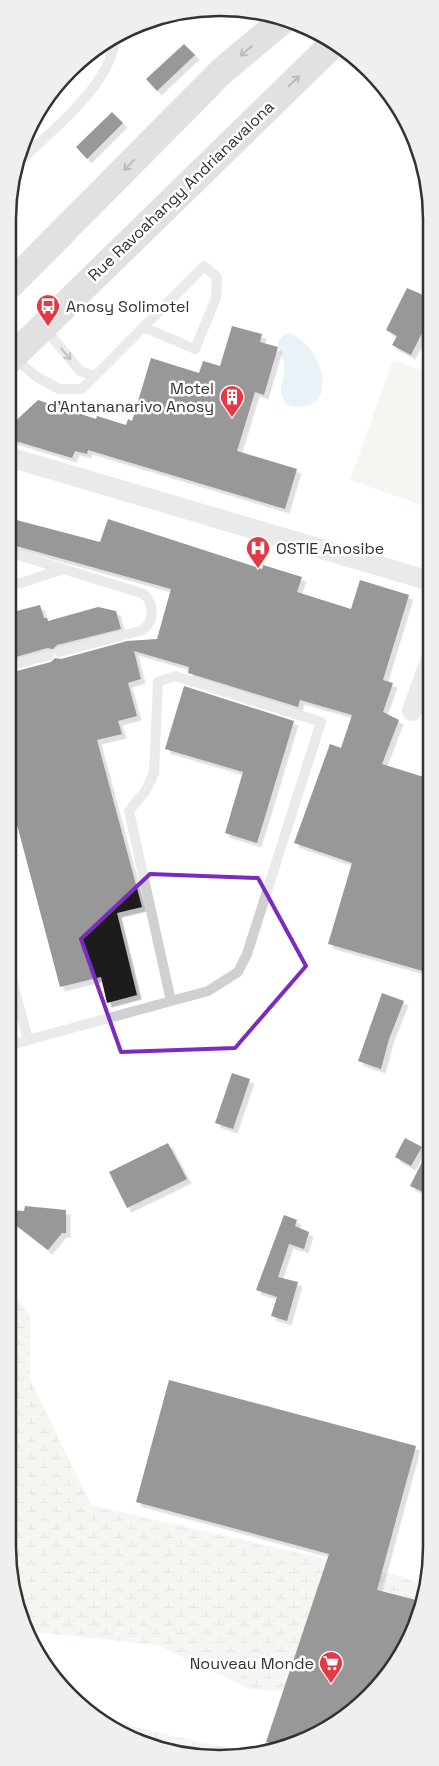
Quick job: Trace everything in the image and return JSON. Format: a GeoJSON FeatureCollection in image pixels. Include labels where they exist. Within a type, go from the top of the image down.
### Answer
{"type":"FeatureCollection","features":[{"type":"Feature","properties":{"kind":"main road"},"geometry":{"type":"LineString","coordinates":[[16,279],[222,71],[277,25]]}},
{"type":"Feature","properties":{"kind":"main road","name":"Rue Ravoahangy Andrianavalona"},"geometry":{"type":"LineString","coordinates":[[16,353],[331,51]]}},
{"type":"Feature","properties":{"kind":"street"},"geometry":{"type":"LineString","coordinates":[[16,459],[423,579]]}},
{"type":"Feature","properties":{"kind":"street"},"geometry":{"type":"LineString","coordinates":[[412,711],[423,680]]}},
{"type":"Feature","properties":{"kind":"lane"},"geometry":{"type":"LineString","coordinates":[[27,154],[83,100],[105,72],[113,47]]}},
{"type":"Feature","properties":{"kind":"lane"},"geometry":{"type":"LineString","coordinates":[[16,362],[37,377],[59,389],[82,389],[143,327],[204,266],[218,277],[216,298],[194,349],[143,327]]}},
{"type":"Feature","properties":{"kind":"lane"},"geometry":{"type":"LineString","coordinates":[[43,326],[80,371],[95,376]]}},
{"type":"Feature","properties":{"kind":"lane"},"geometry":{"type":"LineString","coordinates":[[16,555],[144,594],[151,600],[153,608],[148,625],[143,630],[16,664]]}},
{"type":"Feature","properties":{"kind":"lane"},"geometry":{"type":"LineString","coordinates":[[16,583],[63,569]]}},
{"type":"Feature","properties":{"kind":"lane"},"geometry":{"type":"LineString","coordinates":[[16,1044],[171,1001],[208,990],[238,972],[248,954],[321,722],[175,676],[158,682],[154,773],[146,790],[129,812],[171,1001]]}},
{"type":"Feature","properties":{"kind":"lane"},"geometry":{"type":"LineString","coordinates":[[16,994],[28,1040]]}},
{"type":"Feature","properties":{"kind":"highlighted area"},"geometry":{"type":"Polygon","coordinates":[[[150,874],[258,878],[306,966],[235,1048],[121,1052],[81,939],[150,874]]]}},
{"type":"Feature","properties":{"kind":"green space"},"geometry":{"type":"Polygon","coordinates":[[[393,360],[423,371],[423,506],[350,480],[393,360]]]}},
{"type":"Feature","properties":{"kind":"green space"},"geometry":{"type":"Polygon","coordinates":[[[16,1299],[19,1300],[30,1315],[30,1379],[91,1505],[396,1575],[419,1584],[412,1612],[396,1648],[381,1671],[348,1696],[250,1689],[157,1645],[35,1632],[27,1612],[20,1586],[16,1546],[16,1299]]]}},
{"type":"Feature","properties":{"kind":"green space"},"geometry":{"type":"Polygon","coordinates":[[[115,1721],[154,1732],[233,1749],[193,1748],[167,1743],[130,1729],[115,1721]]]}},
{"type":"Feature","properties":{"kind":"water"},"geometry":{"type":"Polygon","coordinates":[[[288,333],[301,339],[311,350],[319,364],[322,391],[316,401],[305,406],[287,405],[281,393],[284,369],[278,344],[281,337],[288,333]]]}},
{"type":"Feature","properties":{"kind":"building"},"geometry":{"type":"Polygon","coordinates":[[[184,44],[195,55],[157,91],[146,79],[184,44]]]}},
{"type":"Feature","properties":{"kind":"building"},"geometry":{"type":"Polygon","coordinates":[[[112,112],[123,123],[87,159],[76,147],[112,112]]]}},
{"type":"Feature","properties":{"kind":"building"},"geometry":{"type":"Polygon","coordinates":[[[407,288],[423,295],[423,331],[411,355],[392,345],[397,336],[386,330],[407,288]]]}},
{"type":"Feature","properties":{"kind":"building","name":"Motel d'Antananarivo Anosy"},"geometry":{"type":"Polygon","coordinates":[[[232,326],[262,334],[260,342],[278,347],[264,395],[255,392],[237,451],[297,469],[285,509],[88,450],[87,454],[75,451],[72,458],[16,441],[16,420],[38,400],[96,419],[97,416],[126,425],[128,419],[132,421],[151,358],[199,373],[203,361],[220,366],[232,326]]]}},
{"type":"Feature","properties":{"kind":"building"},"geometry":{"type":"Polygon","coordinates":[[[108,519],[262,569],[263,565],[302,577],[297,592],[351,609],[360,580],[409,595],[383,680],[393,683],[383,712],[399,720],[382,764],[423,777],[423,971],[328,944],[352,863],[294,843],[330,744],[341,748],[352,715],[300,700],[298,707],[188,673],[189,667],[134,651],[141,679],[128,683],[137,716],[118,721],[122,734],[97,740],[142,907],[117,913],[137,995],[107,1003],[101,977],[60,987],[16,821],[16,671],[51,662],[55,658],[61,659],[127,641],[157,639],[171,589],[16,546],[16,520],[100,542],[108,519]]]}},
{"type":"Feature","properties":{"kind":"building"},"geometry":{"type":"Polygon","coordinates":[[[40,605],[44,618],[47,618],[48,621],[98,607],[116,611],[121,629],[57,645],[53,649],[47,648],[16,657],[16,611],[40,605]]]}},
{"type":"Feature","properties":{"kind":"building"},"geometry":{"type":"Polygon","coordinates":[[[184,686],[294,721],[257,843],[225,833],[243,772],[165,749],[184,686]]]}},
{"type":"Feature","properties":{"kind":"building"},"geometry":{"type":"Polygon","coordinates":[[[382,993],[404,1001],[389,1039],[381,1069],[358,1061],[382,993]]]}},
{"type":"Feature","properties":{"kind":"building"},"geometry":{"type":"Polygon","coordinates":[[[232,1073],[250,1079],[233,1129],[215,1123],[232,1073]]]}},
{"type":"Feature","properties":{"kind":"building"},"geometry":{"type":"Polygon","coordinates":[[[405,1138],[422,1147],[411,1166],[395,1157],[405,1138]]]}},
{"type":"Feature","properties":{"kind":"building"},"geometry":{"type":"Polygon","coordinates":[[[168,1143],[187,1179],[127,1208],[109,1172],[168,1143]]]}},
{"type":"Feature","properties":{"kind":"building"},"geometry":{"type":"Polygon","coordinates":[[[423,1160],[423,1192],[410,1186],[423,1160]]]}},
{"type":"Feature","properties":{"kind":"building"},"geometry":{"type":"Polygon","coordinates":[[[25,1206],[66,1210],[66,1233],[62,1233],[48,1250],[16,1225],[16,1210],[24,1211],[25,1206]]]}},
{"type":"Feature","properties":{"kind":"building"},"geometry":{"type":"Polygon","coordinates":[[[284,1215],[297,1220],[295,1226],[309,1232],[304,1249],[289,1244],[278,1277],[298,1282],[287,1321],[271,1316],[277,1297],[256,1290],[284,1215]]]}},
{"type":"Feature","properties":{"kind":"building"},"geometry":{"type":"Polygon","coordinates":[[[169,1380],[416,1446],[377,1590],[416,1600],[396,1648],[372,1681],[343,1708],[309,1729],[272,1743],[266,1742],[329,1554],[136,1502],[169,1380]]]}},
{"type":"Feature","properties":{"kind":"place","name":"Anosy Solimotel"},"geometry":{"type":"Point","coordinates":[48,327]}},
{"type":"Feature","properties":{"kind":"place","name":"Motel d'Antananarivo Anosy"},"geometry":{"type":"Point","coordinates":[232,418]}},
{"type":"Feature","properties":{"kind":"place","name":"OSTIE Anosibe"},"geometry":{"type":"Point","coordinates":[258,569]}},
{"type":"Feature","properties":{"kind":"place","name":"Nouveau Monde"},"geometry":{"type":"Point","coordinates":[331,1684]}}]}
